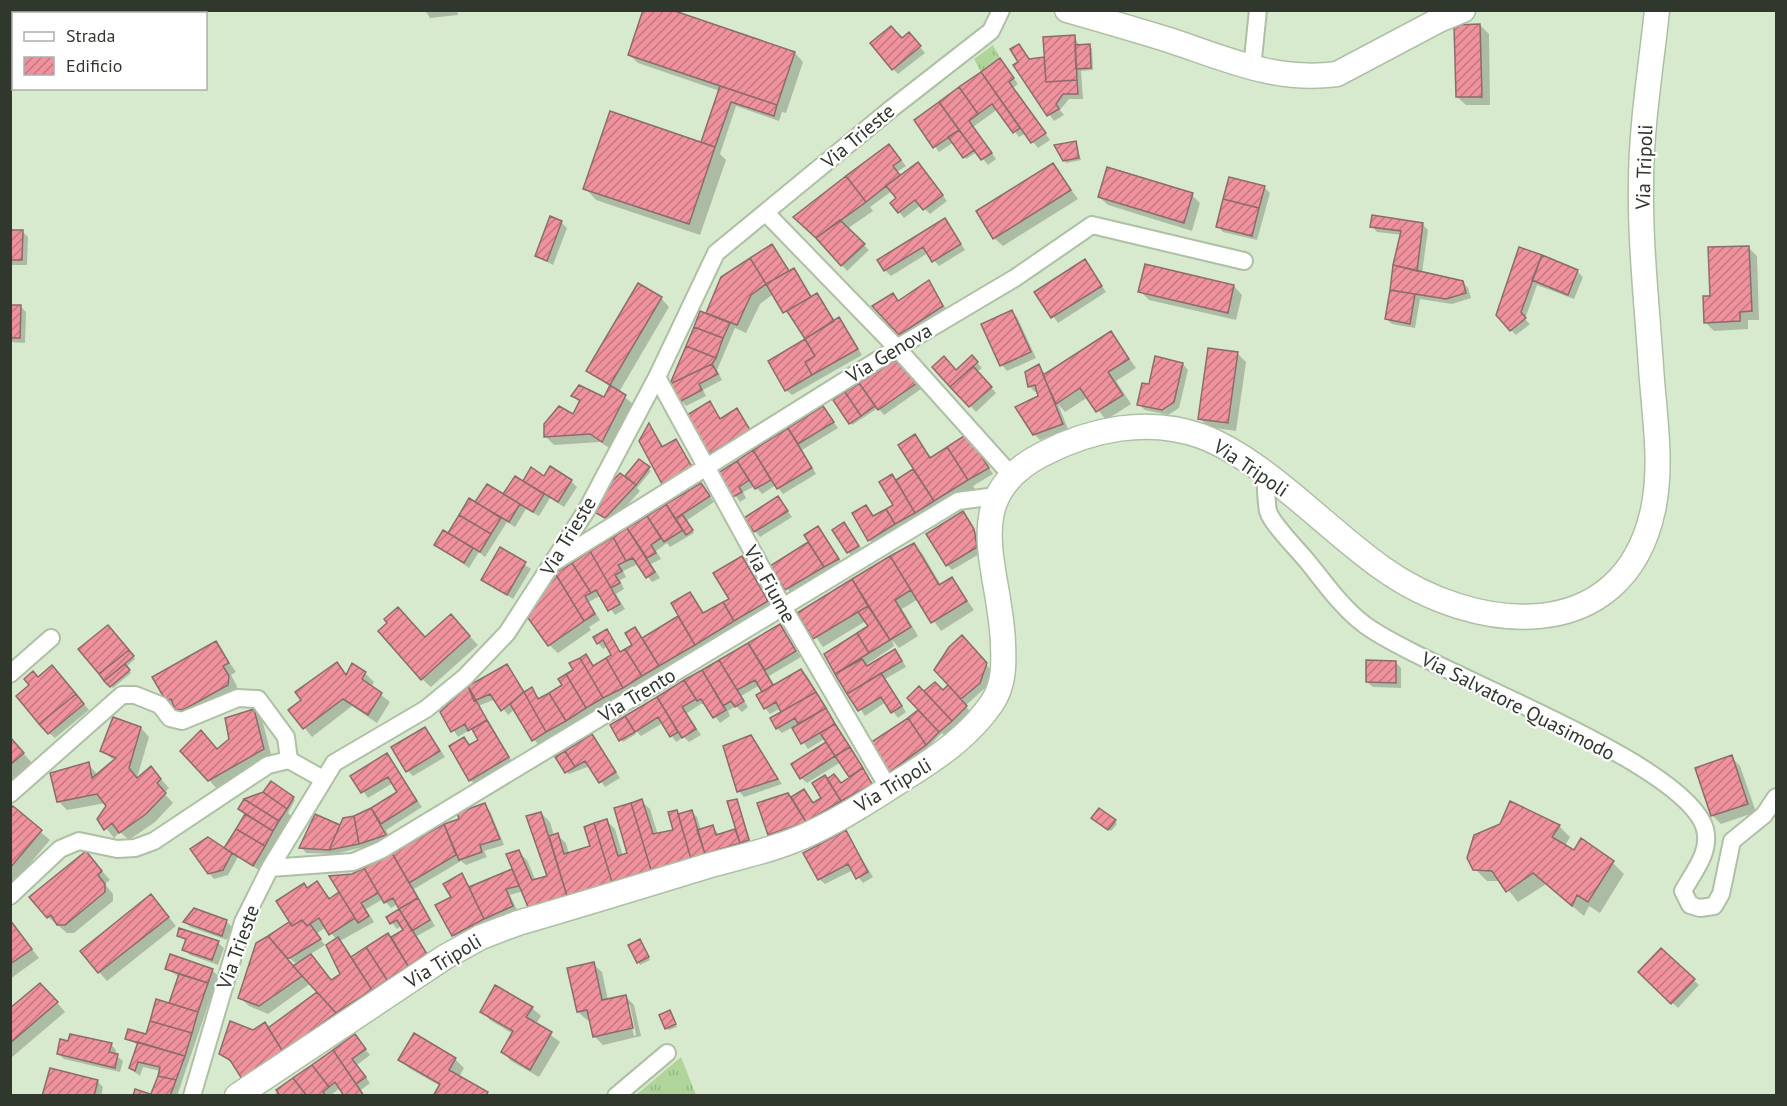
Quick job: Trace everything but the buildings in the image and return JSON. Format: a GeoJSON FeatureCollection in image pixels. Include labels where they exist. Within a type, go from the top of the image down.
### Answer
{"type":"FeatureCollection","features":[{"type":"Feature","properties":{"kind":"street","name":"Via Trieste"},"geometry":{"type":"LineString","coordinates":[[192,1095],[243,922],[270,868],[334,763],[426,709],[465,677],[507,633],[586,511],[657,377],[716,253],[891,108],[991,31],[1001,10]]}},
{"type":"Feature","properties":{"kind":"street"},"geometry":{"type":"LineString","coordinates":[[1067,10],[1127,26],[1279,75],[1337,74],[1439,20],[1463,10]]}},
{"type":"Feature","properties":{"kind":"street"},"geometry":{"type":"LineString","coordinates":[[1252,68],[1258,10]]}},
{"type":"Feature","properties":{"kind":"street","name":"Via Tripoli"},"geometry":{"type":"LineString","coordinates":[[237,1095],[445,957],[481,937],[518,923],[810,834],[941,756],[978,722],[996,698],[1004,667],[1003,618],[988,520],[996,496],[1011,475],[1041,455],[1086,436],[1125,427],[1179,429],[1206,438],[1265,475],[1384,570],[1438,601],[1486,615],[1524,618],[1561,615],[1600,596],[1626,570],[1645,539],[1657,487],[1641,185],[1658,10]]}},
{"type":"Feature","properties":{"kind":"street"},"geometry":{"type":"LineString","coordinates":[[766,213],[897,348],[1011,475]]}},
{"type":"Feature","properties":{"kind":"street","name":"Via Genova"},"geometry":{"type":"LineString","coordinates":[[552,563],[897,348],[1015,278],[1092,225],[1244,261]]}},
{"type":"Feature","properties":{"kind":"street","name":"Via Fiume"},"geometry":{"type":"LineString","coordinates":[[657,377],[783,607],[889,789]]}},
{"type":"Feature","properties":{"kind":"street","name":"Via Salvatore Quasimodo"},"geometry":{"type":"LineString","coordinates":[[1265,475],[1268,513],[1340,602],[1364,625],[1404,649],[1524,704],[1587,738],[1679,793],[1698,812],[1705,830],[1706,850],[1683,891],[1690,905],[1700,908],[1714,906],[1721,894],[1732,841],[1764,815],[1776,797]]}},
{"type":"Feature","properties":{"kind":"street","name":"Via Trento"},"geometry":{"type":"LineString","coordinates":[[270,868],[353,862],[381,850],[958,501],[996,496]]}},
{"type":"Feature","properties":{"kind":"street"},"geometry":{"type":"LineString","coordinates":[[10,674],[51,638]]}},
{"type":"Feature","properties":{"kind":"street"},"geometry":{"type":"LineString","coordinates":[[10,794],[122,695],[135,694],[160,705],[170,718],[182,721],[238,698],[258,699],[286,737],[289,760]]}},
{"type":"Feature","properties":{"kind":"street"},"geometry":{"type":"LineString","coordinates":[[10,896],[60,849],[79,841],[117,849],[135,848],[154,842],[268,765],[289,760],[323,779]]}},
{"type":"Feature","properties":{"kind":"street"},"geometry":{"type":"LineString","coordinates":[[616,1095],[667,1053]]}},
{"type":"Feature","properties":{"kind":"green space"},"geometry":{"type":"Polygon","coordinates":[[[993,45],[1000,58],[981,72],[974,59],[993,45]]]}},
{"type":"Feature","properties":{"kind":"green space"},"geometry":{"type":"Polygon","coordinates":[[[681,1057],[696,1095],[636,1095],[681,1057]]]}}]}
